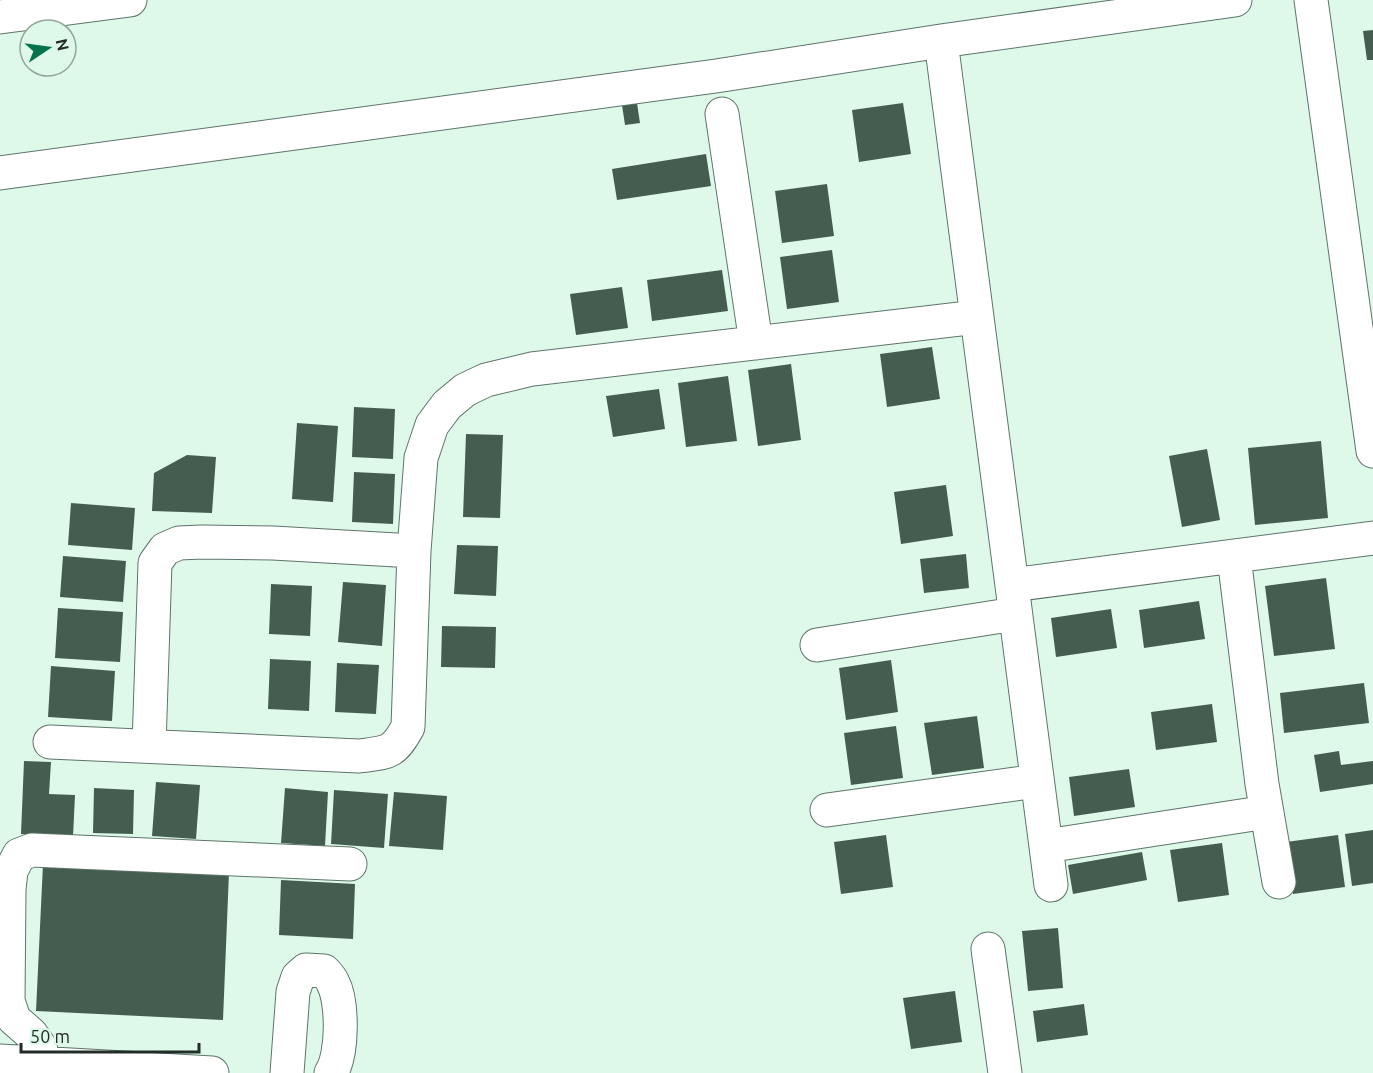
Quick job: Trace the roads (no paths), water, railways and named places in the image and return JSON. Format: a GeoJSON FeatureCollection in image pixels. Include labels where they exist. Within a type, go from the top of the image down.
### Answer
{"type":"FeatureCollection","features":[{"type":"Feature","properties":{"kind":"street"},"geometry":{"type":"LineString","coordinates":[[0,17],[130,0]]}},
{"type":"Feature","properties":{"kind":"street"},"geometry":{"type":"LineString","coordinates":[[0,173],[704,77],[1235,0]]}},
{"type":"Feature","properties":{"kind":"street"},"geometry":{"type":"LineString","coordinates":[[1311,0],[1373,451]]}},
{"type":"Feature","properties":{"kind":"street"},"geometry":{"type":"LineString","coordinates":[[941,41],[1051,885]]}},
{"type":"Feature","properties":{"kind":"street"},"geometry":{"type":"LineString","coordinates":[[722,114],[756,343]]}},
{"type":"Feature","properties":{"kind":"street"},"geometry":{"type":"LineString","coordinates":[[50,742],[359,756],[384,753],[398,745],[408,727],[414,551],[421,458],[432,424],[447,405],[465,390],[486,380],[532,369],[977,317]]}},
{"type":"Feature","properties":{"kind":"street"},"geometry":{"type":"LineString","coordinates":[[817,645],[1014,599],[1234,556],[1373,538]]}},
{"type":"Feature","properties":{"kind":"street"},"geometry":{"type":"LineString","coordinates":[[149,747],[155,563],[165,549],[179,543],[202,542],[273,543],[414,551]]}},
{"type":"Feature","properties":{"kind":"street"},"geometry":{"type":"LineString","coordinates":[[1234,556],[1267,812],[1279,882]]}},
{"type":"Feature","properties":{"kind":"street"},"geometry":{"type":"LineString","coordinates":[[826,810],[1037,781]]}},
{"type":"Feature","properties":{"kind":"street"},"geometry":{"type":"LineString","coordinates":[[1046,846],[1267,812]]}},
{"type":"Feature","properties":{"kind":"street"},"geometry":{"type":"LineString","coordinates":[[44,1063],[40,1047],[14,1019],[8,1000],[9,889],[11,871],[19,855],[32,850],[350,864]]}},
{"type":"Feature","properties":{"kind":"street"},"geometry":{"type":"LineString","coordinates":[[988,949],[1005,1073]]}},
{"type":"Feature","properties":{"kind":"street"},"geometry":{"type":"LineString","coordinates":[[287,1073],[293,992],[298,977],[306,970],[324,971],[333,983],[337,999],[340,1039],[338,1059],[331,1073]]}},
{"type":"Feature","properties":{"kind":"street"},"geometry":{"type":"LineString","coordinates":[[0,1061],[213,1073]]}}]}
